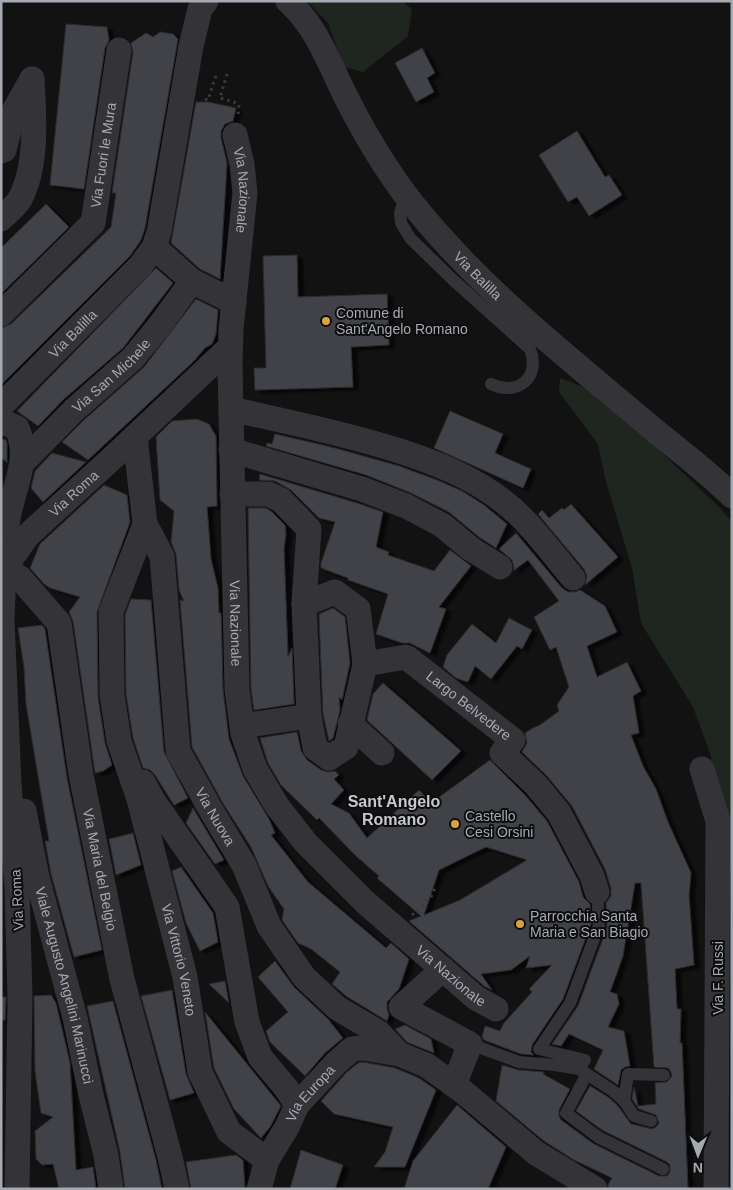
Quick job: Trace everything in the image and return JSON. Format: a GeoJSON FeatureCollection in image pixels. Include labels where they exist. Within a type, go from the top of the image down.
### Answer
{"type":"FeatureCollection","features":[{"type":"Feature","properties":{"kind":"street","name":"Via Balilla"},"geometry":{"type":"LineString","coordinates":[[1,406],[141,265],[154,247],[159,232],[191,46],[200,10],[206,1]]}},
{"type":"Feature","properties":{"kind":"street","name":"Via Balilla"},"geometry":{"type":"LineString","coordinates":[[288,1],[306,19],[314,32],[384,164],[422,216],[450,248],[498,296],[732,496]]}},
{"type":"Feature","properties":{"kind":"street","name":"Via Fuori le Mura"},"geometry":{"type":"LineString","coordinates":[[1,314],[94,223],[119,50]]}},
{"type":"Feature","properties":{"kind":"street"},"geometry":{"type":"LineString","coordinates":[[1,150],[4,150],[14,111],[32,79],[34,126],[29,178],[19,200],[1,219]]}},
{"type":"Feature","properties":{"kind":"street","name":"Via Nazionale"},"geometry":{"type":"LineString","coordinates":[[235,135],[246,193],[230,347],[237,690],[243,734],[255,768],[277,806],[313,850],[391,925],[476,998],[496,1009]]}},
{"type":"Feature","properties":{"kind":"street"},"geometry":{"type":"LineString","coordinates":[[154,247],[192,281],[234,302]]}},
{"type":"Feature","properties":{"kind":"street","name":"Via San Michele"},"geometry":{"type":"LineString","coordinates":[[22,463],[74,410],[133,358],[160,326],[192,281]]}},
{"type":"Feature","properties":{"kind":"street","name":"Via Roma"},"geometry":{"type":"LineString","coordinates":[[17,1189],[20,998],[9,882],[9,784],[2,620],[4,569],[27,536],[230,347]]}},
{"type":"Feature","properties":{"kind":"street"},"geometry":{"type":"LineString","coordinates":[[230,409],[342,434],[431,462],[468,478],[492,493],[522,518],[573,578]]}},
{"type":"Feature","properties":{"kind":"street"},"geometry":{"type":"LineString","coordinates":[[1,421],[17,428],[22,440],[22,463],[8,518],[4,569]]}},
{"type":"Feature","properties":{"kind":"street"},"geometry":{"type":"LineString","coordinates":[[135,437],[145,524],[111,612],[112,695],[119,741],[154,802],[227,907],[247,1022],[260,1056],[297,1105]]}},
{"type":"Feature","properties":{"kind":"street"},"geometry":{"type":"LineString","coordinates":[[231,450],[362,489],[406,506],[442,525],[471,549],[500,567]]}},
{"type":"Feature","properties":{"kind":"street"},"geometry":{"type":"LineString","coordinates":[[232,494],[269,494],[281,500],[309,529],[304,604],[309,716],[315,748],[329,758],[346,746],[365,664],[358,608],[334,592],[304,604]]}},
{"type":"Feature","properties":{"kind":"street","name":"Via Nuova"},"geometry":{"type":"LineString","coordinates":[[145,524],[162,556],[178,750],[244,865],[269,926],[304,977],[337,1008],[378,1032],[399,1054]]}},
{"type":"Feature","properties":{"kind":"street","name":"Via Maria del Belgio"},"geometry":{"type":"LineString","coordinates":[[4,569],[20,578],[59,624],[81,774],[122,979],[177,1189]]}},
{"type":"Feature","properties":{"kind":"street","name":"Largo Belvedere"},"geometry":{"type":"LineString","coordinates":[[365,664],[406,657],[513,740],[502,753],[536,785],[558,813],[592,876],[597,892]]}},
{"type":"Feature","properties":{"kind":"street"},"geometry":{"type":"LineString","coordinates":[[242,726],[309,716]]}},
{"type":"Feature","properties":{"kind":"street"},"geometry":{"type":"LineString","coordinates":[[350,724],[382,753]]}},
{"type":"Feature","properties":{"kind":"street","name":"Via Vittorio Veneto"},"geometry":{"type":"LineString","coordinates":[[119,741],[139,799],[185,977],[200,1072],[229,1132],[267,1160]]}},
{"type":"Feature","properties":{"kind":"street","name":"Via F. Russi"},"geometry":{"type":"LineString","coordinates":[[702,769],[718,821],[716,1189]]}},
{"type":"Feature","properties":{"kind":"street","name":"Viale Augusto Angelini Marinucci"},"geometry":{"type":"LineString","coordinates":[[9,784],[25,814],[37,877],[75,1018],[106,1155],[111,1189]]}},
{"type":"Feature","properties":{"kind":"street"},"geometry":{"type":"LineString","coordinates":[[443,969],[401,1007],[470,1044],[454,1085]]}},
{"type":"Feature","properties":{"kind":"street","name":"Via Europa"},"geometry":{"type":"LineString","coordinates":[[259,1189],[267,1160],[287,1127],[297,1105],[336,1063],[352,1049],[364,1048],[399,1054]]}},
{"type":"Feature","properties":{"kind":"street"},"geometry":{"type":"LineString","coordinates":[[399,1054],[426,1065],[454,1085],[536,1153],[595,1189]]}},
{"type":"Feature","properties":{"kind":"lane"},"geometry":{"type":"LineString","coordinates":[[406,194],[400,213],[401,223],[410,238],[452,279],[530,349],[533,357],[533,366],[525,382],[517,387],[508,388],[499,388],[491,384]]}},
{"type":"Feature","properties":{"kind":"lane"},"geometry":{"type":"LineString","coordinates":[[597,892],[599,925],[590,951],[570,1003],[539,1049],[585,1060],[583,1072],[566,1113],[598,1138],[663,1170]]}},
{"type":"Feature","properties":{"kind":"lane"},"geometry":{"type":"LineString","coordinates":[[470,1044],[519,1062],[555,1065],[583,1072],[613,1091],[634,1116],[651,1121]]}},
{"type":"Feature","properties":{"kind":"lane"},"geometry":{"type":"LineString","coordinates":[[624,1102],[628,1074],[664,1075]]}},
{"type":"Feature","properties":{"kind":"path"},"geometry":{"type":"LineString","coordinates":[[227,74],[220,98],[239,105]]}},
{"type":"Feature","properties":{"kind":"path"},"geometry":{"type":"LineString","coordinates":[[391,925],[415,913],[432,897],[436,886]]}},
{"type":"Feature","properties":{"kind":"shaded area"},"geometry":{"type":"Polygon","coordinates":[[[307,1],[403,1],[412,10],[408,36],[363,72],[344,67],[328,23],[307,1]]]}},
{"type":"Feature","properties":{"kind":"shaded area"},"geometry":{"type":"Polygon","coordinates":[[[560,378],[599,393],[720,508],[732,522],[732,886],[727,823],[710,753],[693,707],[641,623],[632,568],[606,482],[598,444],[559,392],[560,378]]]}},
{"type":"Feature","properties":{"kind":"building"},"geometry":{"type":"Polygon","coordinates":[[[66,24],[107,27],[109,40],[105,48],[84,189],[50,185],[66,24]]]}},
{"type":"Feature","properties":{"kind":"building"},"geometry":{"type":"Polygon","coordinates":[[[160,32],[173,34],[178,39],[145,228],[141,240],[130,256],[1,385],[1,328],[11,324],[111,227],[116,193],[112,193],[133,52],[131,43],[146,33],[153,37],[160,32]]]}},
{"type":"Feature","properties":{"kind":"building"},"geometry":{"type":"Polygon","coordinates":[[[422,48],[435,73],[427,78],[434,92],[416,102],[395,63],[422,48]]]}},
{"type":"Feature","properties":{"kind":"building"},"geometry":{"type":"Polygon","coordinates":[[[196,102],[208,102],[236,108],[233,121],[225,124],[221,131],[227,163],[220,279],[200,269],[171,243],[196,102]]]}},
{"type":"Feature","properties":{"kind":"building"},"geometry":{"type":"Polygon","coordinates":[[[577,131],[605,177],[609,175],[622,195],[589,216],[577,197],[568,202],[539,155],[577,131]]]}},
{"type":"Feature","properties":{"kind":"building"},"geometry":{"type":"Polygon","coordinates":[[[46,204],[69,227],[1,294],[1,248],[46,204]]]}},
{"type":"Feature","properties":{"kind":"building","name":"Comune di Sant'Angelo Romano"},"geometry":{"type":"Polygon","coordinates":[[[297,255],[298,297],[387,294],[389,345],[351,347],[353,387],[255,390],[254,368],[266,368],[263,256],[297,255]]]}},
{"type":"Feature","properties":{"kind":"building"},"geometry":{"type":"Polygon","coordinates":[[[156,268],[173,283],[123,348],[64,399],[38,426],[17,411],[156,268]]]}},
{"type":"Feature","properties":{"kind":"building"},"geometry":{"type":"Polygon","coordinates":[[[196,299],[218,310],[216,334],[212,344],[205,348],[194,361],[88,460],[62,442],[144,367],[196,299]]]}},
{"type":"Feature","properties":{"kind":"building"},"geometry":{"type":"Polygon","coordinates":[[[450,411],[503,434],[495,453],[531,469],[523,488],[434,448],[450,411]]]}},
{"type":"Feature","properties":{"kind":"building"},"geometry":{"type":"Polygon","coordinates":[[[197,419],[209,424],[216,436],[217,506],[207,507],[211,559],[218,588],[219,613],[221,613],[223,690],[229,739],[243,776],[269,819],[275,833],[271,835],[308,882],[386,948],[391,943],[409,959],[399,989],[387,1002],[389,1015],[387,1021],[346,996],[332,984],[340,972],[311,949],[298,943],[282,920],[284,909],[268,886],[251,847],[224,805],[192,747],[180,600],[184,601],[179,590],[176,554],[171,542],[174,511],[160,500],[156,437],[172,421],[197,419]]]}},
{"type":"Feature","properties":{"kind":"building"},"geometry":{"type":"Polygon","coordinates":[[[275,434],[399,466],[437,480],[462,491],[484,505],[507,524],[496,548],[479,537],[449,512],[411,493],[366,475],[266,446],[267,443],[272,444],[275,434]]]}},
{"type":"Feature","properties":{"kind":"building"},"geometry":{"type":"Polygon","coordinates":[[[1,439],[6,440],[7,443],[7,463],[1,457],[1,439]]]}},
{"type":"Feature","properties":{"kind":"building"},"geometry":{"type":"Polygon","coordinates":[[[52,453],[86,462],[43,502],[31,488],[35,471],[52,453]]]}},
{"type":"Feature","properties":{"kind":"building"},"geometry":{"type":"Polygon","coordinates":[[[260,474],[383,512],[376,547],[389,552],[388,555],[434,571],[450,550],[471,566],[439,607],[446,609],[430,653],[410,643],[402,643],[376,634],[388,594],[321,568],[335,522],[319,518],[291,490],[275,481],[259,480],[260,474]]]}},
{"type":"Feature","properties":{"kind":"building"},"geometry":{"type":"Polygon","coordinates":[[[104,485],[127,495],[130,522],[97,612],[98,697],[105,743],[112,765],[103,771],[95,773],[73,621],[69,612],[80,597],[50,588],[30,568],[40,544],[104,485]]]}},
{"type":"Feature","properties":{"kind":"building"},"geometry":{"type":"Polygon","coordinates":[[[571,504],[618,557],[585,585],[587,576],[584,569],[538,514],[542,510],[549,518],[571,504]]]}},
{"type":"Feature","properties":{"kind":"building"},"geometry":{"type":"Polygon","coordinates":[[[248,508],[266,508],[285,525],[284,548],[288,657],[292,648],[294,704],[254,710],[251,689],[248,508]]]}},
{"type":"Feature","properties":{"kind":"building"},"geometry":{"type":"Polygon","coordinates":[[[516,533],[562,588],[568,592],[580,590],[605,606],[617,632],[587,646],[597,677],[627,662],[641,691],[633,696],[639,733],[631,735],[691,873],[689,895],[694,965],[675,969],[677,1009],[681,1009],[680,1043],[682,1043],[688,1189],[609,1189],[608,1185],[612,1178],[574,1160],[544,1141],[496,1101],[502,1065],[518,1070],[544,1072],[543,1074],[570,1089],[559,1110],[561,1120],[594,1144],[659,1176],[667,1176],[670,1172],[670,1165],[667,1162],[602,1130],[576,1111],[590,1086],[608,1097],[618,1106],[631,1124],[652,1129],[659,1123],[656,1115],[639,1109],[632,1099],[634,1087],[638,1106],[656,1104],[655,1083],[667,1082],[672,1076],[668,1068],[654,1067],[641,883],[635,883],[623,956],[610,992],[617,994],[619,1004],[608,1027],[624,1031],[630,1066],[621,1070],[618,1085],[594,1069],[603,1050],[569,1034],[561,1046],[552,1044],[578,1006],[607,928],[606,903],[611,896],[611,888],[605,869],[572,806],[547,776],[522,752],[527,743],[525,733],[559,711],[557,705],[569,687],[556,647],[550,650],[534,617],[559,601],[528,560],[513,571],[512,560],[499,549],[516,533]]]}},
{"type":"Feature","properties":{"kind":"building"},"geometry":{"type":"Polygon","coordinates":[[[131,599],[151,600],[164,752],[188,798],[174,805],[155,775],[150,770],[143,768],[133,738],[126,694],[125,615],[131,599]]]}},
{"type":"Feature","properties":{"kind":"building"},"geometry":{"type":"Polygon","coordinates":[[[333,608],[345,617],[350,663],[342,700],[339,697],[340,710],[333,738],[329,741],[323,714],[319,614],[333,608]]]}},
{"type":"Feature","properties":{"kind":"building"},"geometry":{"type":"Polygon","coordinates":[[[509,618],[532,630],[522,649],[517,646],[491,679],[475,666],[468,682],[456,678],[443,667],[447,655],[472,624],[496,643],[509,618]]]}},
{"type":"Feature","properties":{"kind":"building"},"geometry":{"type":"Polygon","coordinates":[[[42,625],[45,629],[67,778],[102,950],[74,957],[51,874],[45,841],[49,841],[26,704],[24,667],[18,628],[42,625]]]}},
{"type":"Feature","properties":{"kind":"building"},"geometry":{"type":"Polygon","coordinates":[[[383,683],[461,751],[432,780],[367,720],[373,694],[383,683]]]}},
{"type":"Feature","properties":{"kind":"building"},"geometry":{"type":"Polygon","coordinates":[[[297,732],[301,751],[307,760],[321,770],[335,771],[339,775],[334,779],[344,790],[331,804],[349,813],[367,838],[419,790],[431,803],[490,760],[525,795],[547,821],[579,882],[583,897],[590,904],[591,924],[563,999],[532,1045],[531,1052],[534,1055],[521,1054],[484,1040],[482,1037],[485,1026],[500,1031],[504,1023],[532,992],[529,989],[552,965],[526,968],[530,956],[511,970],[481,974],[492,990],[484,986],[409,921],[421,916],[377,878],[379,876],[356,856],[319,818],[317,820],[281,785],[268,763],[260,738],[297,732]],[[486,847],[439,870],[424,915],[460,900],[527,860],[486,847]]]}},
{"type":"Feature","properties":{"kind":"building"},"geometry":{"type":"Polygon","coordinates":[[[193,808],[224,860],[215,864],[186,823],[193,808]]]}},
{"type":"Feature","properties":{"kind":"building"},"geometry":{"type":"Polygon","coordinates":[[[133,833],[141,865],[116,875],[109,839],[133,833]]]}},
{"type":"Feature","properties":{"kind":"building"},"geometry":{"type":"Polygon","coordinates":[[[181,867],[213,913],[218,942],[200,951],[186,923],[172,871],[181,867]]]}},
{"type":"Feature","properties":{"kind":"building"},"geometry":{"type":"Polygon","coordinates":[[[275,961],[294,987],[328,1019],[343,1038],[325,1053],[305,1076],[270,1042],[266,1031],[288,1012],[258,977],[275,961]]]}},
{"type":"Feature","properties":{"kind":"building"},"geometry":{"type":"Polygon","coordinates":[[[225,981],[229,1003],[209,984],[225,981]]]}},
{"type":"Feature","properties":{"kind":"building"},"geometry":{"type":"Polygon","coordinates":[[[172,990],[186,1074],[194,1093],[170,1100],[141,996],[172,990]]]}},
{"type":"Feature","properties":{"kind":"building"},"geometry":{"type":"Polygon","coordinates":[[[51,995],[56,1003],[70,1063],[76,1170],[93,1167],[96,1189],[59,1189],[53,1164],[42,1165],[36,1159],[35,1131],[53,1117],[41,1113],[35,1071],[34,996],[51,995]]]}},
{"type":"Feature","properties":{"kind":"building"},"geometry":{"type":"Polygon","coordinates":[[[1,997],[6,998],[5,1020],[1,1021],[1,997]]]}},
{"type":"Feature","properties":{"kind":"building"},"geometry":{"type":"Polygon","coordinates":[[[113,1001],[156,1160],[162,1189],[125,1189],[120,1152],[87,1006],[113,1001]]]}},
{"type":"Feature","properties":{"kind":"building"},"geometry":{"type":"Polygon","coordinates":[[[205,1012],[281,1106],[270,1127],[261,1138],[234,1109],[214,1068],[205,1012]]]}},
{"type":"Feature","properties":{"kind":"building"},"geometry":{"type":"Polygon","coordinates":[[[405,1025],[431,1039],[434,1053],[407,1042],[395,1029],[405,1025]]]}},
{"type":"Feature","properties":{"kind":"building"},"geometry":{"type":"Polygon","coordinates":[[[363,1062],[395,1068],[419,1078],[436,1090],[405,1167],[374,1167],[385,1152],[393,1127],[334,1114],[321,1101],[346,1073],[358,1063],[363,1062]]]}},
{"type":"Feature","properties":{"kind":"building"},"geometry":{"type":"Polygon","coordinates":[[[457,1105],[506,1147],[488,1189],[404,1189],[413,1161],[457,1105]]]}},
{"type":"Feature","properties":{"kind":"building"},"geometry":{"type":"Polygon","coordinates":[[[301,1150],[343,1165],[335,1189],[290,1189],[301,1150]]]}},
{"type":"Feature","properties":{"kind":"building"},"geometry":{"type":"Polygon","coordinates":[[[236,1155],[243,1160],[245,1189],[191,1189],[186,1162],[236,1155]]]}},
{"type":"Feature","properties":{"kind":"place","name":"Comune di Sant'Angelo Romano"},"geometry":{"type":"Point","coordinates":[326,321]}},
{"type":"Feature","properties":{"kind":"place","name":"Castello Cesi Orsini"},"geometry":{"type":"Point","coordinates":[455,824]}},
{"type":"Feature","properties":{"kind":"place","name":"Parrocchia Santa Maria e San Biagio"},"geometry":{"type":"Point","coordinates":[520,924]}},
{"type":"Feature","properties":{"kind":"district","name":"Sant'Angelo Romano"},"geometry":{"type":"Point","coordinates":[394,810]}}]}
